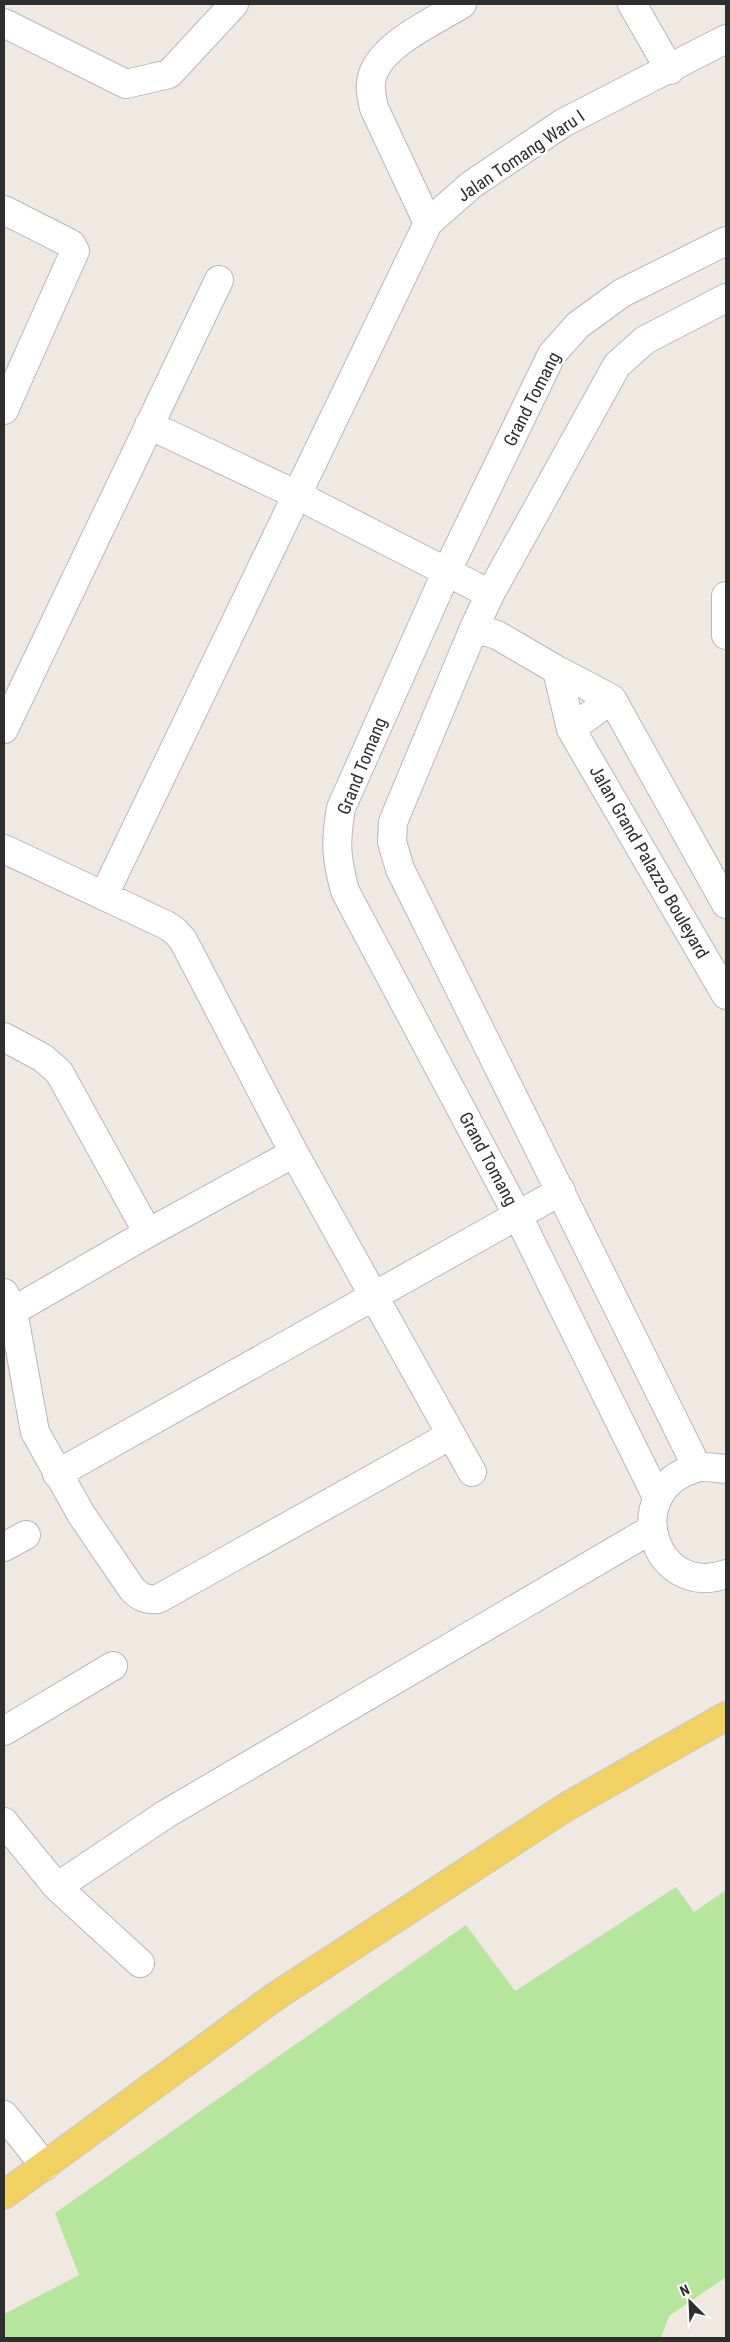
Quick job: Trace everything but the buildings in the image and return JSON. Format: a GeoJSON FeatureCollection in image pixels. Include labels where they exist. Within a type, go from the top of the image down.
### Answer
{"type":"FeatureCollection","features":[{"type":"Feature","properties":{"kind":"main road"},"geometry":{"type":"LineString","coordinates":[[4,2195],[276,1996],[566,1807],[726,1716]]}},
{"type":"Feature","properties":{"kind":"street"},"geometry":{"type":"LineString","coordinates":[[4,22],[126,84],[169,74],[234,4]]}},
{"type":"Feature","properties":{"kind":"street"},"geometry":{"type":"LineString","coordinates":[[428,223],[374,108],[371,90],[372,77],[379,61],[391,48],[462,4]]}},
{"type":"Feature","properties":{"kind":"street"},"geometry":{"type":"LineString","coordinates":[[632,4],[670,70]]}},
{"type":"Feature","properties":{"kind":"street","name":"Jalan Tomang Waru I"},"geometry":{"type":"LineString","coordinates":[[104,895],[428,223],[471,185],[563,124],[670,70],[726,39]]}},
{"type":"Feature","properties":{"kind":"street"},"geometry":{"type":"LineString","coordinates":[[4,210],[71,244],[75,251],[4,410]]}},
{"type":"Feature","properties":{"kind":"street","name":"Grand Tomang"},"geometry":{"type":"LineString","coordinates":[[657,1497],[518,1216],[345,891],[337,858],[336,836],[341,808],[446,573],[552,354],[578,325],[622,293],[726,241]]}},
{"type":"Feature","properties":{"kind":"street"},"geometry":{"type":"LineString","coordinates":[[4,729],[218,280]]}},
{"type":"Feature","properties":{"kind":"street"},"geometry":{"type":"LineString","coordinates":[[698,1467],[400,869],[392,842],[393,822],[490,594],[617,365],[645,340],[726,298]]}},
{"type":"Feature","properties":{"kind":"street"},"geometry":{"type":"LineString","coordinates":[[150,424],[297,495],[490,594]]}},
{"type":"Feature","properties":{"kind":"street"},"geometry":{"type":"LineString","coordinates":[[726,596],[726,636]]}},
{"type":"Feature","properties":{"kind":"street"},"geometry":{"type":"LineString","coordinates":[[474,628],[497,635],[612,699],[726,904]]}},
{"type":"Feature","properties":{"kind":"street","name":"Jalan Grand Palazzo Bouleyard"},"geometry":{"type":"LineString","coordinates":[[557,670],[571,729],[726,994]]}},
{"type":"Feature","properties":{"kind":"street"},"geometry":{"type":"LineString","coordinates":[[571,729],[612,699]]}},
{"type":"Feature","properties":{"kind":"street"},"geometry":{"type":"LineString","coordinates":[[4,849],[166,925],[183,940],[294,1153],[472,1472]]}},
{"type":"Feature","properties":{"kind":"street"},"geometry":{"type":"LineString","coordinates":[[4,1037],[43,1058],[60,1072],[148,1233]]}},
{"type":"Feature","properties":{"kind":"street"},"geometry":{"type":"LineString","coordinates":[[294,1153],[148,1233],[8,1302],[35,1432],[57,1474],[81,1514],[132,1589],[140,1597],[148,1600],[158,1599],[451,1435]]}},
{"type":"Feature","properties":{"kind":"street"},"geometry":{"type":"LineString","coordinates":[[57,1474],[561,1192]]}},
{"type":"Feature","properties":{"kind":"street"},"geometry":{"type":"LineString","coordinates":[[726,1469],[698,1467],[674,1478],[657,1497],[652,1513],[652,1529],[658,1550],[674,1567],[694,1577],[716,1578],[726,1574]]}},
{"type":"Feature","properties":{"kind":"street"},"geometry":{"type":"LineString","coordinates":[[57,1887],[166,1814],[652,1529]]}},
{"type":"Feature","properties":{"kind":"street"},"geometry":{"type":"LineString","coordinates":[[4,1731],[113,1666]]}},
{"type":"Feature","properties":{"kind":"street"},"geometry":{"type":"LineString","coordinates":[[4,1822],[57,1887],[140,1963]]}},
{"type":"Feature","properties":{"kind":"street"},"geometry":{"type":"LineString","coordinates":[[4,2115],[45,2166]]}},
{"type":"Feature","properties":{"kind":"green space"},"geometry":{"type":"Polygon","coordinates":[[[676,1887],[694,1912],[726,1890],[726,2277],[669,2316],[661,2338],[4,2338],[4,2314],[79,2275],[55,2213],[466,1925],[515,1991],[676,1887]]]}}]}
